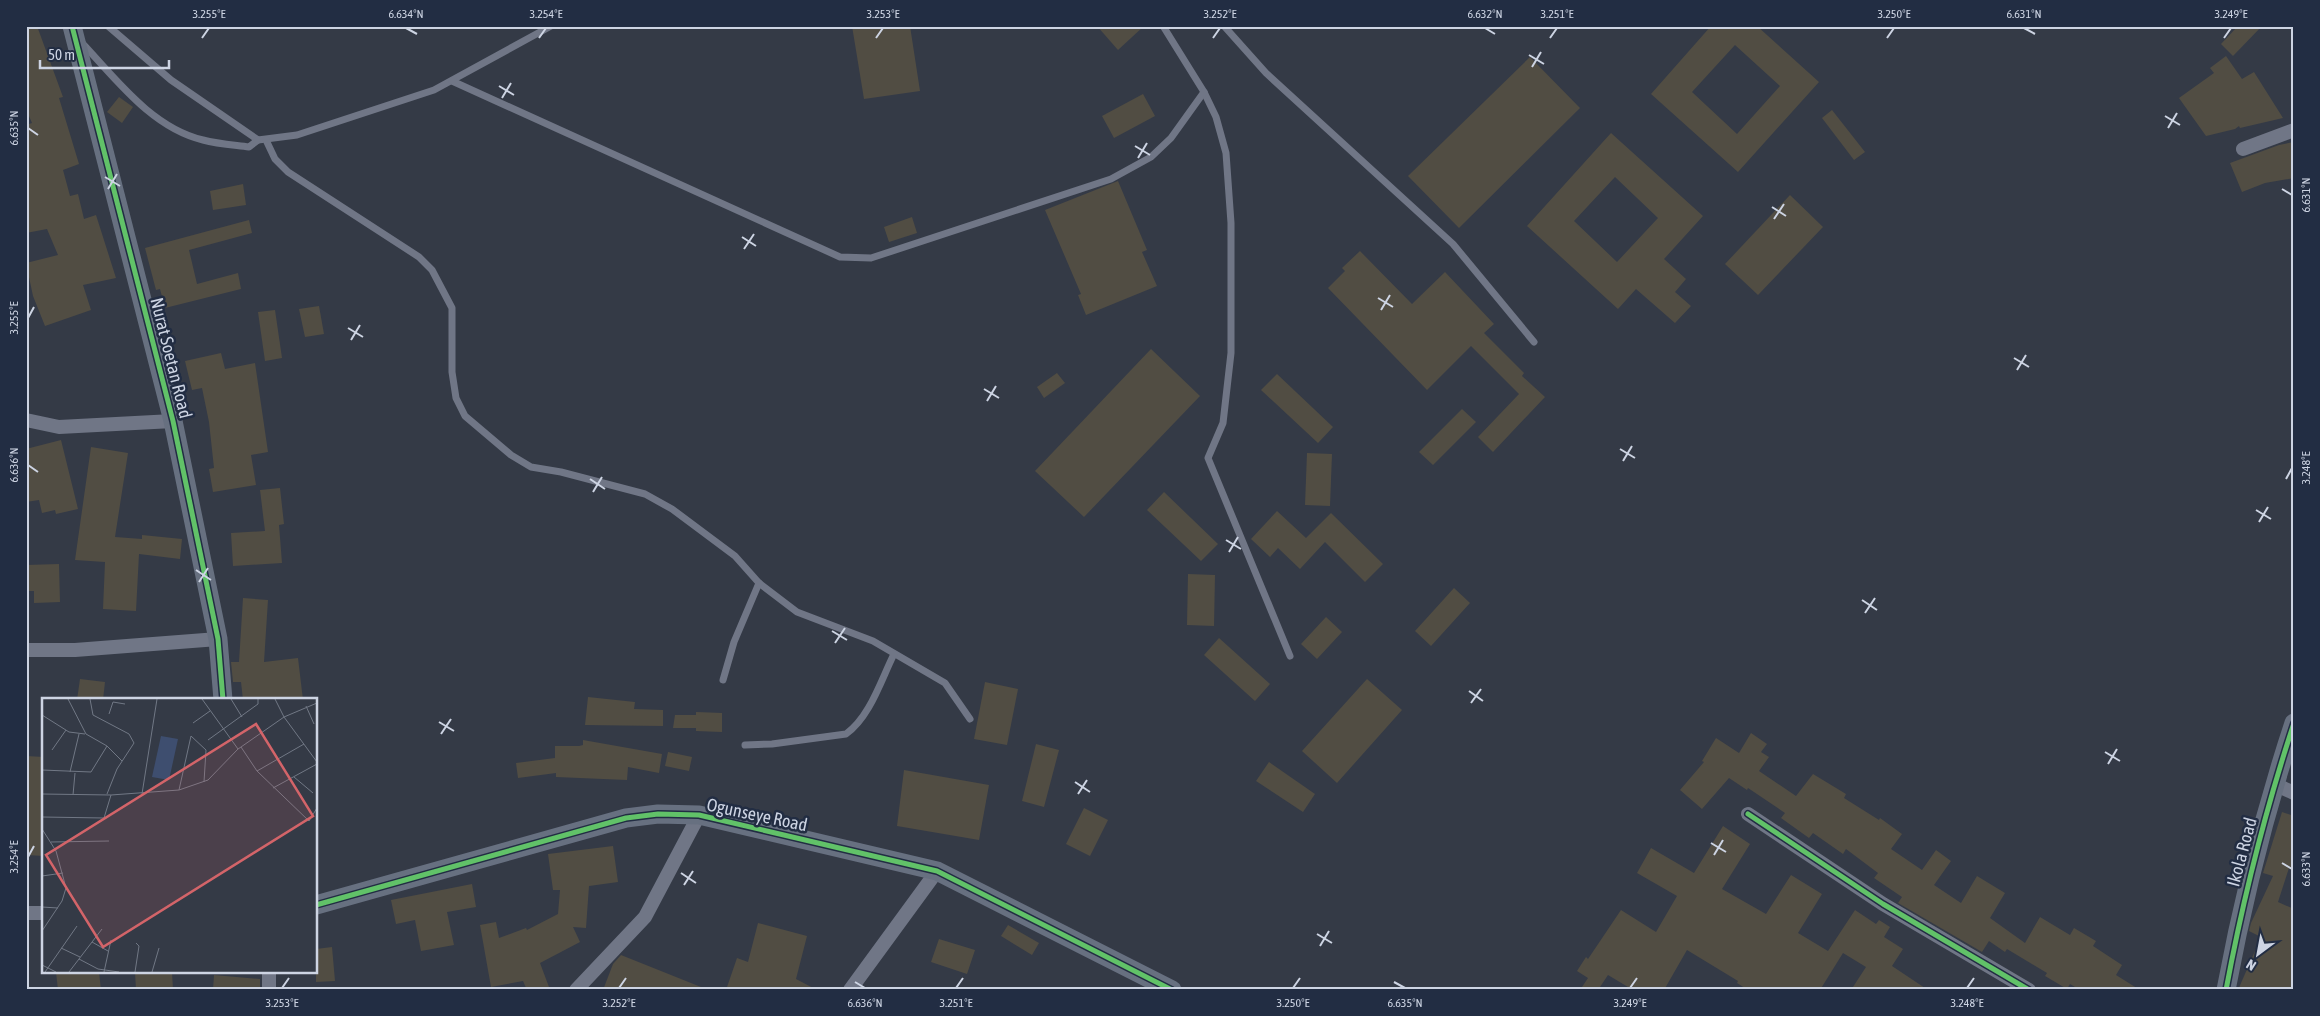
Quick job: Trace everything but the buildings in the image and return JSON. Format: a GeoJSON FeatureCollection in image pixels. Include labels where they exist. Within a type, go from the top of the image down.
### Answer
{"type":"FeatureCollection","features":[{"type":"Feature","properties":{"kind":"street","name":"Nurat Soetan Road"},"geometry":{"type":"LineString","coordinates":[[74,31],[173,421],[218,639],[223,698]]}},
{"type":"Feature","properties":{"kind":"street"},"geometry":{"type":"LineString","coordinates":[[2243,149],[2294,130]]}},
{"type":"Feature","properties":{"kind":"street"},"geometry":{"type":"LineString","coordinates":[[26,420],[59,426],[173,421]]}},
{"type":"Feature","properties":{"kind":"street"},"geometry":{"type":"LineString","coordinates":[[26,650],[75,650],[218,639]]}},
{"type":"Feature","properties":{"kind":"street","name":"Ikola Road"},"geometry":{"type":"LineString","coordinates":[[2226,990],[2244,898],[2274,784],[2294,723]]}},
{"type":"Feature","properties":{"kind":"street"},"geometry":{"type":"LineString","coordinates":[[2274,784],[2294,793]]}},
{"type":"Feature","properties":{"kind":"street","name":"Ogunseye Road"},"geometry":{"type":"LineString","coordinates":[[318,904],[609,822],[658,814],[699,815],[937,871],[1172,990]]}},
{"type":"Feature","properties":{"kind":"street"},"geometry":{"type":"LineString","coordinates":[[1748,814],[1883,904],[2029,990]]}},
{"type":"Feature","properties":{"kind":"street"},"geometry":{"type":"LineString","coordinates":[[576,990],[645,917],[699,815]]}},
{"type":"Feature","properties":{"kind":"street"},"geometry":{"type":"LineString","coordinates":[[850,990],[937,871]]}},
{"type":"Feature","properties":{"kind":"street"},"geometry":{"type":"LineString","coordinates":[[26,913],[42,913]]}},
{"type":"Feature","properties":{"kind":"street"},"geometry":{"type":"LineString","coordinates":[[269,974],[269,990]]}},
{"type":"Feature","properties":{"kind":"lane"},"geometry":{"type":"LineString","coordinates":[[108,26],[171,80],[258,140],[297,135],[434,90],[551,26]]}},
{"type":"Feature","properties":{"kind":"lane"},"geometry":{"type":"LineString","coordinates":[[1163,26],[1204,92],[1216,117],[1226,153],[1231,223],[1231,353],[1223,423],[1208,458],[1290,656]]}},
{"type":"Feature","properties":{"kind":"lane"},"geometry":{"type":"LineString","coordinates":[[1224,26],[1266,73],[1453,244],[1534,342]]}},
{"type":"Feature","properties":{"kind":"lane"},"geometry":{"type":"LineString","coordinates":[[74,31],[130,95],[169,126],[202,140],[249,147],[258,140]]}},
{"type":"Feature","properties":{"kind":"lane"},"geometry":{"type":"LineString","coordinates":[[452,81],[840,256],[871,258],[1111,179],[1151,157],[1171,138],[1204,92]]}},
{"type":"Feature","properties":{"kind":"lane"},"geometry":{"type":"LineString","coordinates":[[266,140],[275,159],[288,172],[419,257],[432,270],[452,308],[453,386],[456,398],[465,416],[511,455],[531,467],[561,472],[645,494],[672,509],[735,556],[759,582],[797,612],[855,633],[945,683],[970,719]]}},
{"type":"Feature","properties":{"kind":"lane"},"geometry":{"type":"LineString","coordinates":[[723,680],[734,642],[759,582]]}},
{"type":"Feature","properties":{"kind":"lane"},"geometry":{"type":"LineString","coordinates":[[745,745],[772,744],[846,734],[854,728],[865,712],[894,654]]}},
{"type":"Feature","properties":{"kind":"cycle path"},"geometry":{"type":"LineString","coordinates":[[72,26],[173,421],[218,639],[223,698]]}},
{"type":"Feature","properties":{"kind":"cycle path"},"geometry":{"type":"LineString","coordinates":[[2226,990],[2256,855],[2294,723]]}},
{"type":"Feature","properties":{"kind":"cycle path"},"geometry":{"type":"LineString","coordinates":[[318,904],[626,818],[658,814],[699,815],[937,871],[1172,990]]}},
{"type":"Feature","properties":{"kind":"cycle path"},"geometry":{"type":"LineString","coordinates":[[1748,814],[1883,904],[2029,990]]}}]}
